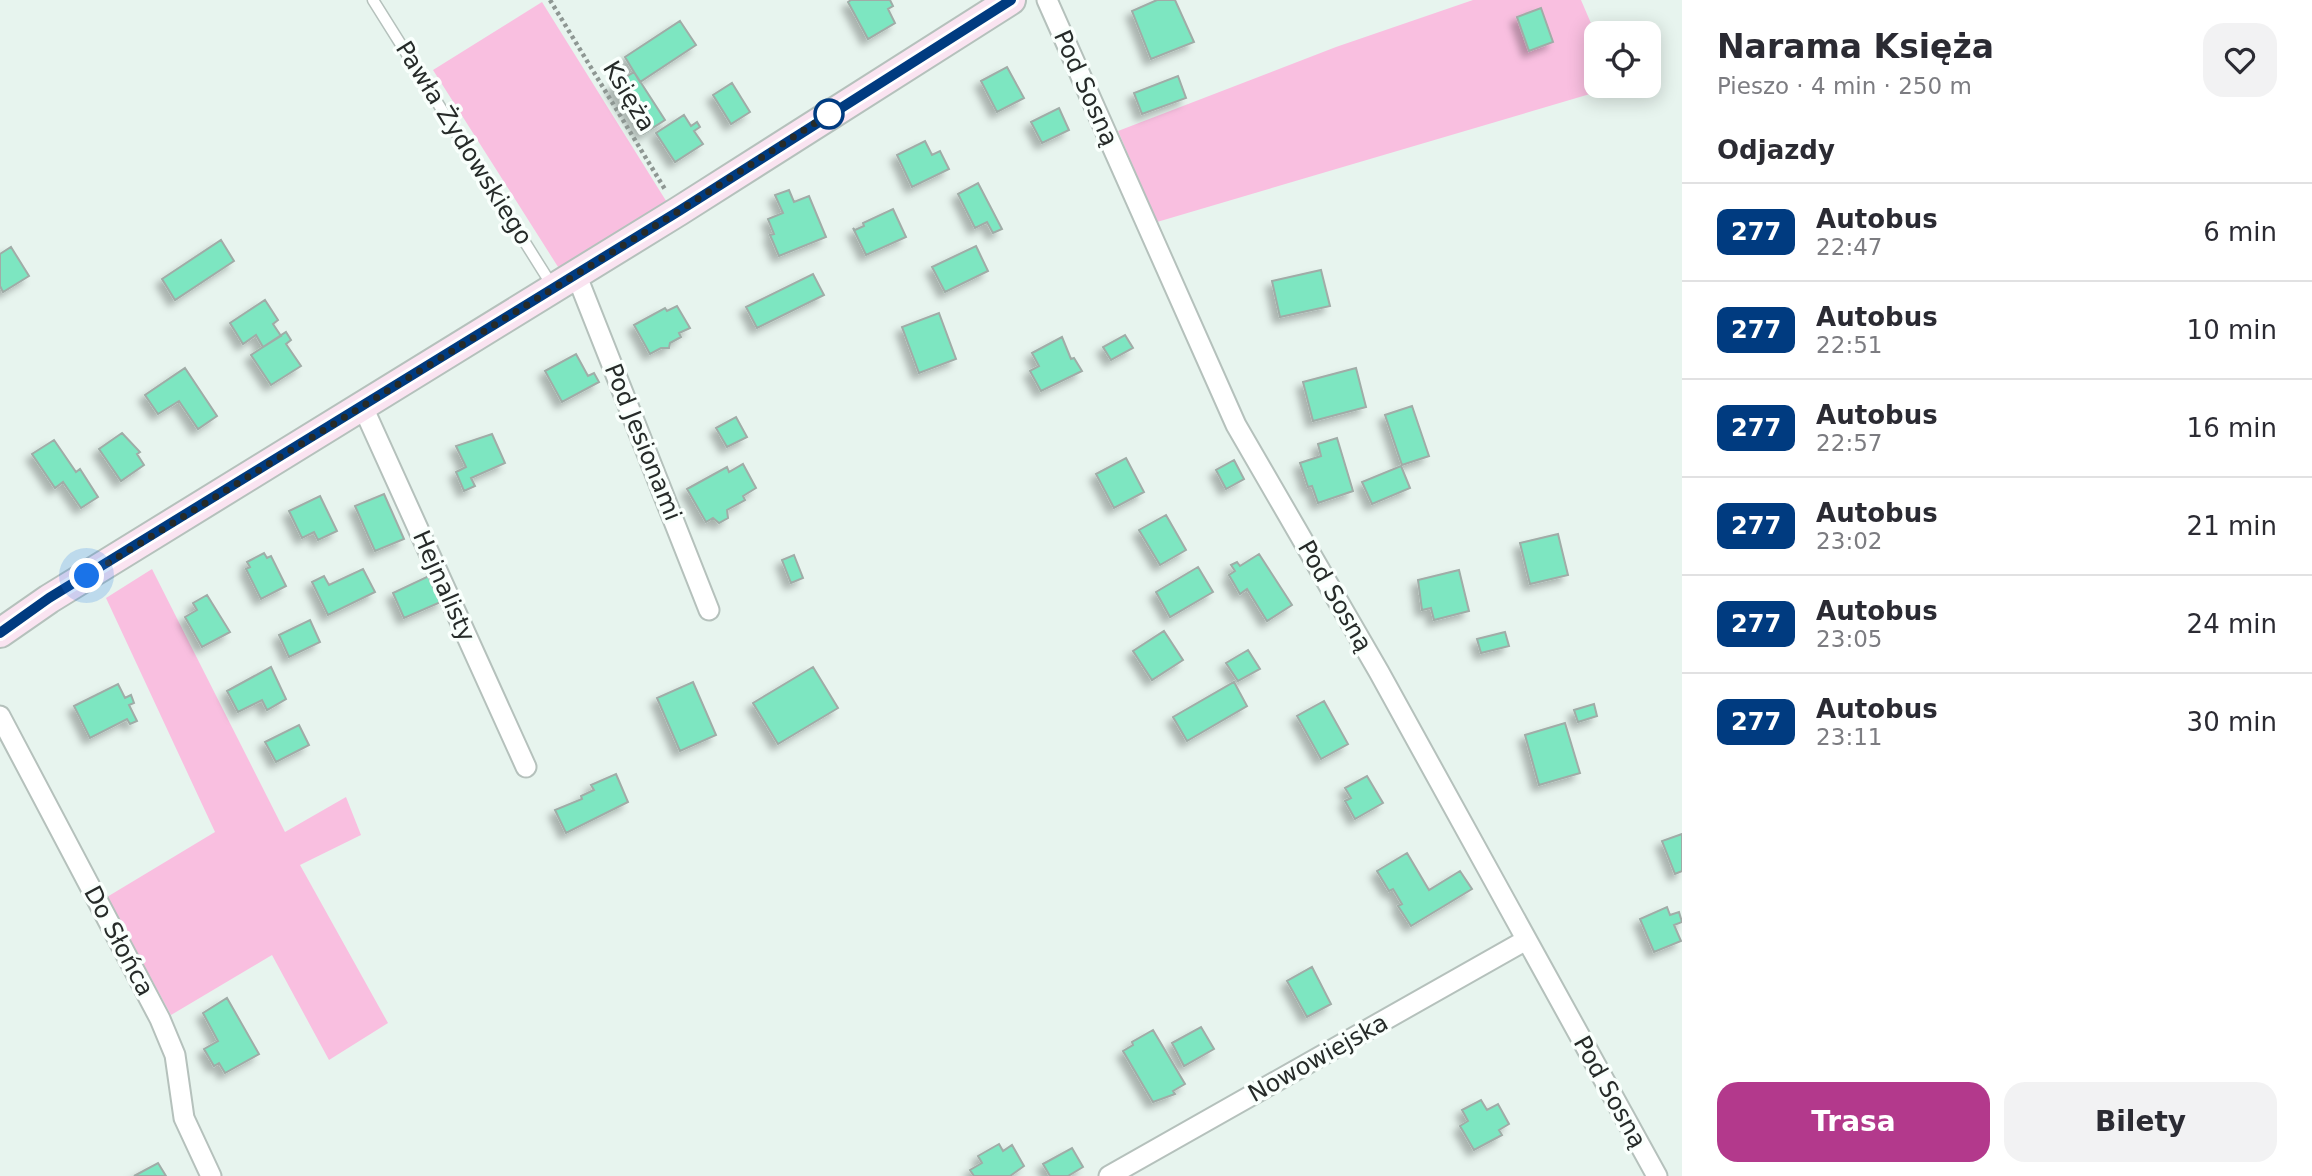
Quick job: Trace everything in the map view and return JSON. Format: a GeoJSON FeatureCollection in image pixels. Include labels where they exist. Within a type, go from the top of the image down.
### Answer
{"type":"FeatureCollection","features":[{"type":"Feature","properties":{"kind":"street"},"geometry":{"type":"LineString","coordinates":[[0,632],[49,598],[679,211],[1011,0]]}},
{"type":"Feature","properties":{"kind":"street","name":"Pod Sosną"},"geometry":{"type":"LineString","coordinates":[[1046,0],[1236,425],[1379,672],[1657,1176]]}},
{"type":"Feature","properties":{"kind":"street","name":"Pod Jesionami"},"geometry":{"type":"LineString","coordinates":[[564,281],[709,610]]}},
{"type":"Feature","properties":{"kind":"street","name":"Hejnalisty"},"geometry":{"type":"LineString","coordinates":[[362,405],[526,767]]}},
{"type":"Feature","properties":{"kind":"street","name":"Do Słońca"},"geometry":{"type":"LineString","coordinates":[[0,716],[160,1019],[175,1055],[184,1118],[211,1176]]}},
{"type":"Feature","properties":{"kind":"street","name":"Nowowiejska"},"geometry":{"type":"LineString","coordinates":[[1109,1176],[1526,940]]}},
{"type":"Feature","properties":{"kind":"lane","name":"Pawła Żydowskiego"},"geometry":{"type":"LineString","coordinates":[[373,0],[564,281]]}},
{"type":"Feature","properties":{"kind":"path","name":"Księża"},"geometry":{"type":"LineString","coordinates":[[550,0],[679,211]]}},
{"type":"Feature","properties":{"kind":"shaded area"},"geometry":{"type":"Polygon","coordinates":[[[1473,0],[1581,0],[1590,21],[1584,21],[1584,96],[1157,222],[1118,131],[1336,47],[1473,0]]]}},
{"type":"Feature","properties":{"kind":"shaded area"},"geometry":{"type":"Polygon","coordinates":[[[542,2],[668,204],[560,270],[433,70],[542,2]]]}},
{"type":"Feature","properties":{"kind":"shaded area"},"geometry":{"type":"Polygon","coordinates":[[[152,569],[285,832],[346,797],[361,835],[300,865],[388,1023],[329,1060],[272,955],[171,1015],[107,897],[215,832],[106,598],[152,569]]]}},
{"type":"Feature","properties":{"kind":"building"},"geometry":{"type":"Polygon","coordinates":[[[890,0],[893,6],[888,9],[895,23],[868,39],[848,2],[890,0]]]}},
{"type":"Feature","properties":{"kind":"building"},"geometry":{"type":"Polygon","coordinates":[[[1157,0],[1175,0],[1194,42],[1151,59],[1132,11],[1157,0]]]}},
{"type":"Feature","properties":{"kind":"building"},"geometry":{"type":"Polygon","coordinates":[[[1541,8],[1553,42],[1529,51],[1517,17],[1541,8]]]}},
{"type":"Feature","properties":{"kind":"building"},"geometry":{"type":"Polygon","coordinates":[[[680,21],[696,45],[640,82],[625,57],[680,21]]]}},
{"type":"Feature","properties":{"kind":"building"},"geometry":{"type":"Polygon","coordinates":[[[1007,67],[1024,98],[997,112],[981,81],[1007,67]]]}},
{"type":"Feature","properties":{"kind":"building"},"geometry":{"type":"Polygon","coordinates":[[[634,72],[665,120],[643,134],[612,86],[634,72]]]}},
{"type":"Feature","properties":{"kind":"building"},"geometry":{"type":"Polygon","coordinates":[[[1178,76],[1186,98],[1142,114],[1134,93],[1178,76]]]}},
{"type":"Feature","properties":{"kind":"building"},"geometry":{"type":"Polygon","coordinates":[[[732,83],[750,112],[731,124],[713,95],[732,83]]]}},
{"type":"Feature","properties":{"kind":"building"},"geometry":{"type":"Polygon","coordinates":[[[1059,108],[1069,130],[1042,143],[1031,122],[1059,108]]]}},
{"type":"Feature","properties":{"kind":"building"},"geometry":{"type":"Polygon","coordinates":[[[684,115],[691,126],[697,122],[700,127],[694,131],[703,144],[675,162],[656,133],[684,115]]]}},
{"type":"Feature","properties":{"kind":"building"},"geometry":{"type":"Polygon","coordinates":[[[925,141],[932,155],[940,151],[949,169],[912,187],[897,155],[925,141]]]}},
{"type":"Feature","properties":{"kind":"building"},"geometry":{"type":"Polygon","coordinates":[[[978,183],[1002,229],[993,233],[987,222],[975,228],[958,194],[978,183]]]}},
{"type":"Feature","properties":{"kind":"building"},"geometry":{"type":"Polygon","coordinates":[[[789,190],[794,202],[809,196],[826,237],[779,256],[770,235],[774,234],[768,219],[783,213],[775,195],[789,190]]]}},
{"type":"Feature","properties":{"kind":"building"},"geometry":{"type":"Polygon","coordinates":[[[893,209],[906,237],[866,255],[853,228],[855,230],[864,226],[863,223],[893,209]]]}},
{"type":"Feature","properties":{"kind":"building"},"geometry":{"type":"Polygon","coordinates":[[[221,240],[234,261],[175,300],[162,279],[221,240]]]}},
{"type":"Feature","properties":{"kind":"building"},"geometry":{"type":"Polygon","coordinates":[[[976,246],[988,271],[945,292],[932,267],[976,246]]]}},
{"type":"Feature","properties":{"kind":"building"},"geometry":{"type":"Polygon","coordinates":[[[11,247],[29,276],[3,292],[0,286],[0,254],[11,247]]]}},
{"type":"Feature","properties":{"kind":"building"},"geometry":{"type":"Polygon","coordinates":[[[1321,270],[1330,306],[1280,317],[1272,281],[1321,270]]]}},
{"type":"Feature","properties":{"kind":"building"},"geometry":{"type":"Polygon","coordinates":[[[813,274],[824,295],[757,328],[746,307],[813,274]]]}},
{"type":"Feature","properties":{"kind":"building"},"geometry":{"type":"Polygon","coordinates":[[[265,300],[278,320],[273,324],[281,336],[263,347],[256,335],[243,344],[230,323],[265,300]]]}},
{"type":"Feature","properties":{"kind":"building"},"geometry":{"type":"Polygon","coordinates":[[[677,306],[690,328],[679,333],[681,337],[670,343],[669,348],[661,348],[650,354],[634,325],[665,308],[667,311],[677,306]]]}},
{"type":"Feature","properties":{"kind":"building"},"geometry":{"type":"Polygon","coordinates":[[[939,313],[956,359],[919,373],[902,327],[939,313]]]}},
{"type":"Feature","properties":{"kind":"building"},"geometry":{"type":"Polygon","coordinates":[[[286,332],[291,340],[286,344],[301,366],[271,385],[251,355],[286,332]]]}},
{"type":"Feature","properties":{"kind":"building"},"geometry":{"type":"Polygon","coordinates":[[[1125,335],[1133,348],[1111,360],[1103,347],[1125,335]]]}},
{"type":"Feature","properties":{"kind":"building"},"geometry":{"type":"Polygon","coordinates":[[[1062,337],[1071,359],[1074,358],[1082,371],[1041,391],[1030,371],[1039,366],[1032,353],[1062,337]]]}},
{"type":"Feature","properties":{"kind":"building"},"geometry":{"type":"Polygon","coordinates":[[[576,354],[588,376],[594,373],[599,382],[562,402],[545,371],[576,354]]]}},
{"type":"Feature","properties":{"kind":"building"},"geometry":{"type":"Polygon","coordinates":[[[185,368],[217,416],[198,429],[179,401],[158,414],[145,395],[185,368]]]}},
{"type":"Feature","properties":{"kind":"building"},"geometry":{"type":"Polygon","coordinates":[[[1356,368],[1366,407],[1313,421],[1303,382],[1356,368]]]}},
{"type":"Feature","properties":{"kind":"building"},"geometry":{"type":"Polygon","coordinates":[[[1412,406],[1429,456],[1402,465],[1385,415],[1412,406]]]}},
{"type":"Feature","properties":{"kind":"building"},"geometry":{"type":"Polygon","coordinates":[[[736,417],[747,437],[727,447],[716,428],[736,417]]]}},
{"type":"Feature","properties":{"kind":"building"},"geometry":{"type":"Polygon","coordinates":[[[122,433],[140,452],[137,454],[144,465],[121,481],[99,449],[122,433]]]}},
{"type":"Feature","properties":{"kind":"building"},"geometry":{"type":"Polygon","coordinates":[[[492,434],[505,463],[471,478],[475,486],[464,491],[456,472],[466,467],[456,446],[492,434]]]}},
{"type":"Feature","properties":{"kind":"building"},"geometry":{"type":"Polygon","coordinates":[[[1337,438],[1353,491],[1318,503],[1312,486],[1308,487],[1300,463],[1321,456],[1318,444],[1337,438]]]}},
{"type":"Feature","properties":{"kind":"building"},"geometry":{"type":"Polygon","coordinates":[[[54,440],[76,472],[80,469],[98,497],[81,508],[63,482],[55,488],[32,454],[54,440]]]}},
{"type":"Feature","properties":{"kind":"building"},"geometry":{"type":"Polygon","coordinates":[[[1126,458],[1144,492],[1114,508],[1096,474],[1126,458]]]}},
{"type":"Feature","properties":{"kind":"building"},"geometry":{"type":"Polygon","coordinates":[[[1234,460],[1244,479],[1226,489],[1216,470],[1234,460]]]}},
{"type":"Feature","properties":{"kind":"building"},"geometry":{"type":"Polygon","coordinates":[[[743,464],[756,488],[743,496],[745,500],[727,510],[728,518],[719,523],[713,518],[706,522],[687,489],[727,467],[729,472],[743,464]]]}},
{"type":"Feature","properties":{"kind":"building"},"geometry":{"type":"Polygon","coordinates":[[[1401,466],[1410,488],[1372,504],[1362,482],[1401,466]]]}},
{"type":"Feature","properties":{"kind":"building"},"geometry":{"type":"Polygon","coordinates":[[[384,494],[404,539],[375,551],[355,506],[384,494]]]}},
{"type":"Feature","properties":{"kind":"building"},"geometry":{"type":"Polygon","coordinates":[[[320,496],[337,531],[318,540],[314,532],[302,538],[289,511],[320,496]]]}},
{"type":"Feature","properties":{"kind":"building"},"geometry":{"type":"Polygon","coordinates":[[[1166,515],[1186,550],[1160,565],[1139,530],[1166,515]]]}},
{"type":"Feature","properties":{"kind":"building"},"geometry":{"type":"Polygon","coordinates":[[[1558,534],[1568,575],[1530,584],[1520,543],[1558,534]]]}},
{"type":"Feature","properties":{"kind":"building"},"geometry":{"type":"Polygon","coordinates":[[[264,553],[267,558],[271,556],[286,586],[261,599],[246,569],[250,567],[247,562],[264,553]]]}},
{"type":"Feature","properties":{"kind":"building"},"geometry":{"type":"Polygon","coordinates":[[[1259,554],[1292,605],[1267,621],[1247,589],[1240,594],[1229,575],[1235,571],[1231,565],[1237,562],[1240,566],[1259,554]]]}},
{"type":"Feature","properties":{"kind":"building"},"geometry":{"type":"Polygon","coordinates":[[[794,555],[803,578],[791,583],[782,560],[794,555]]]}},
{"type":"Feature","properties":{"kind":"building"},"geometry":{"type":"Polygon","coordinates":[[[1198,567],[1213,592],[1170,617],[1156,592],[1198,567]]]}},
{"type":"Feature","properties":{"kind":"building"},"geometry":{"type":"Polygon","coordinates":[[[363,569],[375,592],[328,615],[312,582],[324,576],[329,585],[363,569]]]}},
{"type":"Feature","properties":{"kind":"building"},"geometry":{"type":"Polygon","coordinates":[[[1459,570],[1469,611],[1434,620],[1431,608],[1422,610],[1418,580],[1459,570]]]}},
{"type":"Feature","properties":{"kind":"building"},"geometry":{"type":"Polygon","coordinates":[[[431,575],[443,601],[404,618],[393,593],[431,575]]]}},
{"type":"Feature","properties":{"kind":"building"},"geometry":{"type":"Polygon","coordinates":[[[207,595],[230,632],[202,647],[185,617],[197,610],[193,603],[207,595]]]}},
{"type":"Feature","properties":{"kind":"building"},"geometry":{"type":"Polygon","coordinates":[[[310,620],[320,642],[289,657],[279,635],[310,620]]]}},
{"type":"Feature","properties":{"kind":"building"},"geometry":{"type":"Polygon","coordinates":[[[1164,631],[1183,660],[1152,680],[1133,651],[1164,631]]]}},
{"type":"Feature","properties":{"kind":"building"},"geometry":{"type":"Polygon","coordinates":[[[1505,632],[1509,646],[1481,653],[1477,639],[1505,632]]]}},
{"type":"Feature","properties":{"kind":"building"},"geometry":{"type":"Polygon","coordinates":[[[1248,650],[1260,669],[1238,681],[1226,663],[1248,650]]]}},
{"type":"Feature","properties":{"kind":"building"},"geometry":{"type":"Polygon","coordinates":[[[271,667],[286,699],[267,710],[262,700],[238,712],[227,691],[271,667]]]}},
{"type":"Feature","properties":{"kind":"building"},"geometry":{"type":"Polygon","coordinates":[[[813,667],[838,708],[778,744],[753,703],[813,667]]]}},
{"type":"Feature","properties":{"kind":"building"},"geometry":{"type":"Polygon","coordinates":[[[693,682],[716,735],[680,751],[657,698],[693,682]]]}},
{"type":"Feature","properties":{"kind":"building"},"geometry":{"type":"Polygon","coordinates":[[[1234,682],[1247,706],[1187,741],[1173,717],[1234,682]]]}},
{"type":"Feature","properties":{"kind":"building"},"geometry":{"type":"Polygon","coordinates":[[[118,684],[125,698],[131,695],[134,703],[129,705],[137,721],[130,724],[127,719],[90,738],[74,706],[118,684]]]}},
{"type":"Feature","properties":{"kind":"building"},"geometry":{"type":"Polygon","coordinates":[[[1324,701],[1348,744],[1321,759],[1297,716],[1324,701]]]}},
{"type":"Feature","properties":{"kind":"building"},"geometry":{"type":"Polygon","coordinates":[[[1594,704],[1597,716],[1578,722],[1574,710],[1594,704]]]}},
{"type":"Feature","properties":{"kind":"building"},"geometry":{"type":"Polygon","coordinates":[[[1565,723],[1580,773],[1539,785],[1525,735],[1565,723]]]}},
{"type":"Feature","properties":{"kind":"building"},"geometry":{"type":"Polygon","coordinates":[[[299,725],[309,745],[276,762],[265,742],[299,725]]]}},
{"type":"Feature","properties":{"kind":"building"},"geometry":{"type":"Polygon","coordinates":[[[616,774],[628,802],[566,833],[555,810],[582,799],[581,796],[594,790],[591,785],[616,774]]]}},
{"type":"Feature","properties":{"kind":"building"},"geometry":{"type":"Polygon","coordinates":[[[1367,776],[1383,803],[1355,819],[1345,801],[1351,798],[1345,788],[1367,776]]]}},
{"type":"Feature","properties":{"kind":"building"},"geometry":{"type":"Polygon","coordinates":[[[1682,834],[1682,871],[1675,874],[1662,841],[1682,834]]]}},
{"type":"Feature","properties":{"kind":"building"},"geometry":{"type":"Polygon","coordinates":[[[1407,853],[1429,890],[1460,871],[1472,889],[1411,926],[1398,906],[1402,904],[1393,889],[1389,891],[1377,871],[1407,853]]]}},
{"type":"Feature","properties":{"kind":"building"},"geometry":{"type":"Polygon","coordinates":[[[1667,907],[1670,915],[1679,912],[1682,922],[1674,925],[1681,941],[1654,952],[1640,919],[1667,907]]]}},
{"type":"Feature","properties":{"kind":"building"},"geometry":{"type":"Polygon","coordinates":[[[1312,967],[1331,1004],[1307,1017],[1287,981],[1312,967]]]}},
{"type":"Feature","properties":{"kind":"building"},"geometry":{"type":"Polygon","coordinates":[[[227,998],[259,1054],[225,1073],[219,1063],[214,1066],[204,1049],[218,1041],[203,1013],[227,998]]]}},
{"type":"Feature","properties":{"kind":"building"},"geometry":{"type":"Polygon","coordinates":[[[1201,1027],[1214,1049],[1184,1066],[1172,1043],[1201,1027]]]}},
{"type":"Feature","properties":{"kind":"building"},"geometry":{"type":"Polygon","coordinates":[[[1153,1030],[1185,1084],[1173,1091],[1175,1094],[1153,1102],[1123,1051],[1133,1045],[1132,1042],[1153,1030]]]}},
{"type":"Feature","properties":{"kind":"building"},"geometry":{"type":"Polygon","coordinates":[[[1481,1100],[1487,1110],[1498,1104],[1509,1124],[1499,1130],[1502,1135],[1474,1150],[1460,1126],[1468,1121],[1462,1110],[1481,1100]]]}},
{"type":"Feature","properties":{"kind":"building"},"geometry":{"type":"Polygon","coordinates":[[[999,1144],[1003,1151],[1012,1145],[1024,1166],[1010,1176],[974,1176],[970,1170],[982,1163],[978,1156],[999,1144]]]}},
{"type":"Feature","properties":{"kind":"building"},"geometry":{"type":"Polygon","coordinates":[[[1072,1148],[1083,1167],[1068,1176],[1050,1176],[1043,1164],[1072,1148]]]}},
{"type":"Feature","properties":{"kind":"building"},"geometry":{"type":"Polygon","coordinates":[[[158,1163],[166,1176],[134,1176],[158,1163]]]}},
{"type":"Feature","properties":{"kind":"bus line","name":"277"},"geometry":{"type":"LineString","coordinates":[[0,633],[49,598],[679,211],[1011,0]]}},
{"type":"Feature","properties":{"kind":"route"},"geometry":{"type":"LineString","coordinates":[[87,576],[679,211],[829,114]]}}]}
